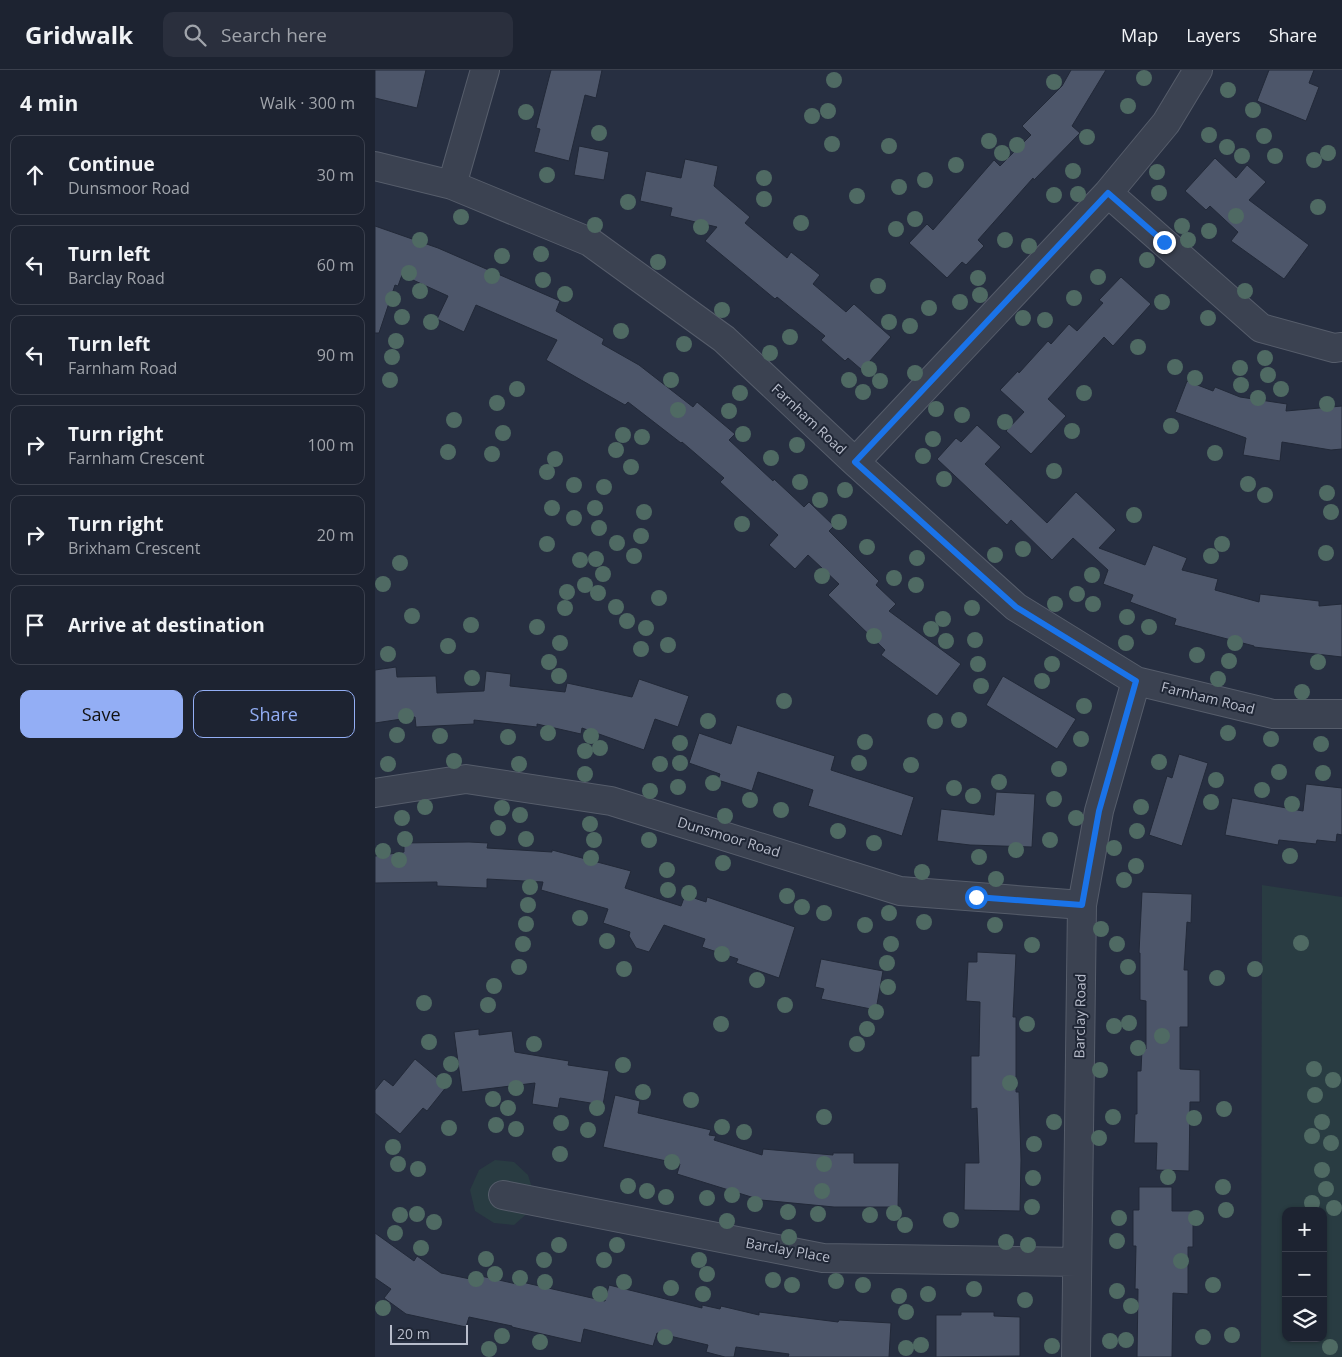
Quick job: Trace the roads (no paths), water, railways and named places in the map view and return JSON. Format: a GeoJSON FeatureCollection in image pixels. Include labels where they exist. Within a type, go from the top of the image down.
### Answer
{"type":"FeatureCollection","features":[{"type":"Feature","properties":{"kind":"street"},"geometry":{"type":"LineString","coordinates":[[452,185],[485,70]]}},
{"type":"Feature","properties":{"kind":"street"},"geometry":{"type":"LineString","coordinates":[[855,462],[1108,193],[1166,123],[1198,70]]}},
{"type":"Feature","properties":{"kind":"street","name":"Farnham Road"},"geometry":{"type":"LineString","coordinates":[[375,166],[452,185],[590,242],[724,339],[855,462],[1016,607],[1136,681],[1273,714],[1342,714]]}},
{"type":"Feature","properties":{"kind":"street"},"geometry":{"type":"LineString","coordinates":[[1108,193],[1261,328],[1334,348],[1342,347]]}},
{"type":"Feature","properties":{"kind":"street","name":"Barclay Road"},"geometry":{"type":"LineString","coordinates":[[1076,1357],[1082,905],[1099,811],[1136,681]]}},
{"type":"Feature","properties":{"kind":"street","name":"Dunsmoor Road"},"geometry":{"type":"LineString","coordinates":[[375,792],[466,779],[611,800],[900,891],[1082,905]]}},
{"type":"Feature","properties":{"kind":"street","name":"Barclay Place"},"geometry":{"type":"LineString","coordinates":[[503,1195],[823,1258],[1077,1262]]}}]}
